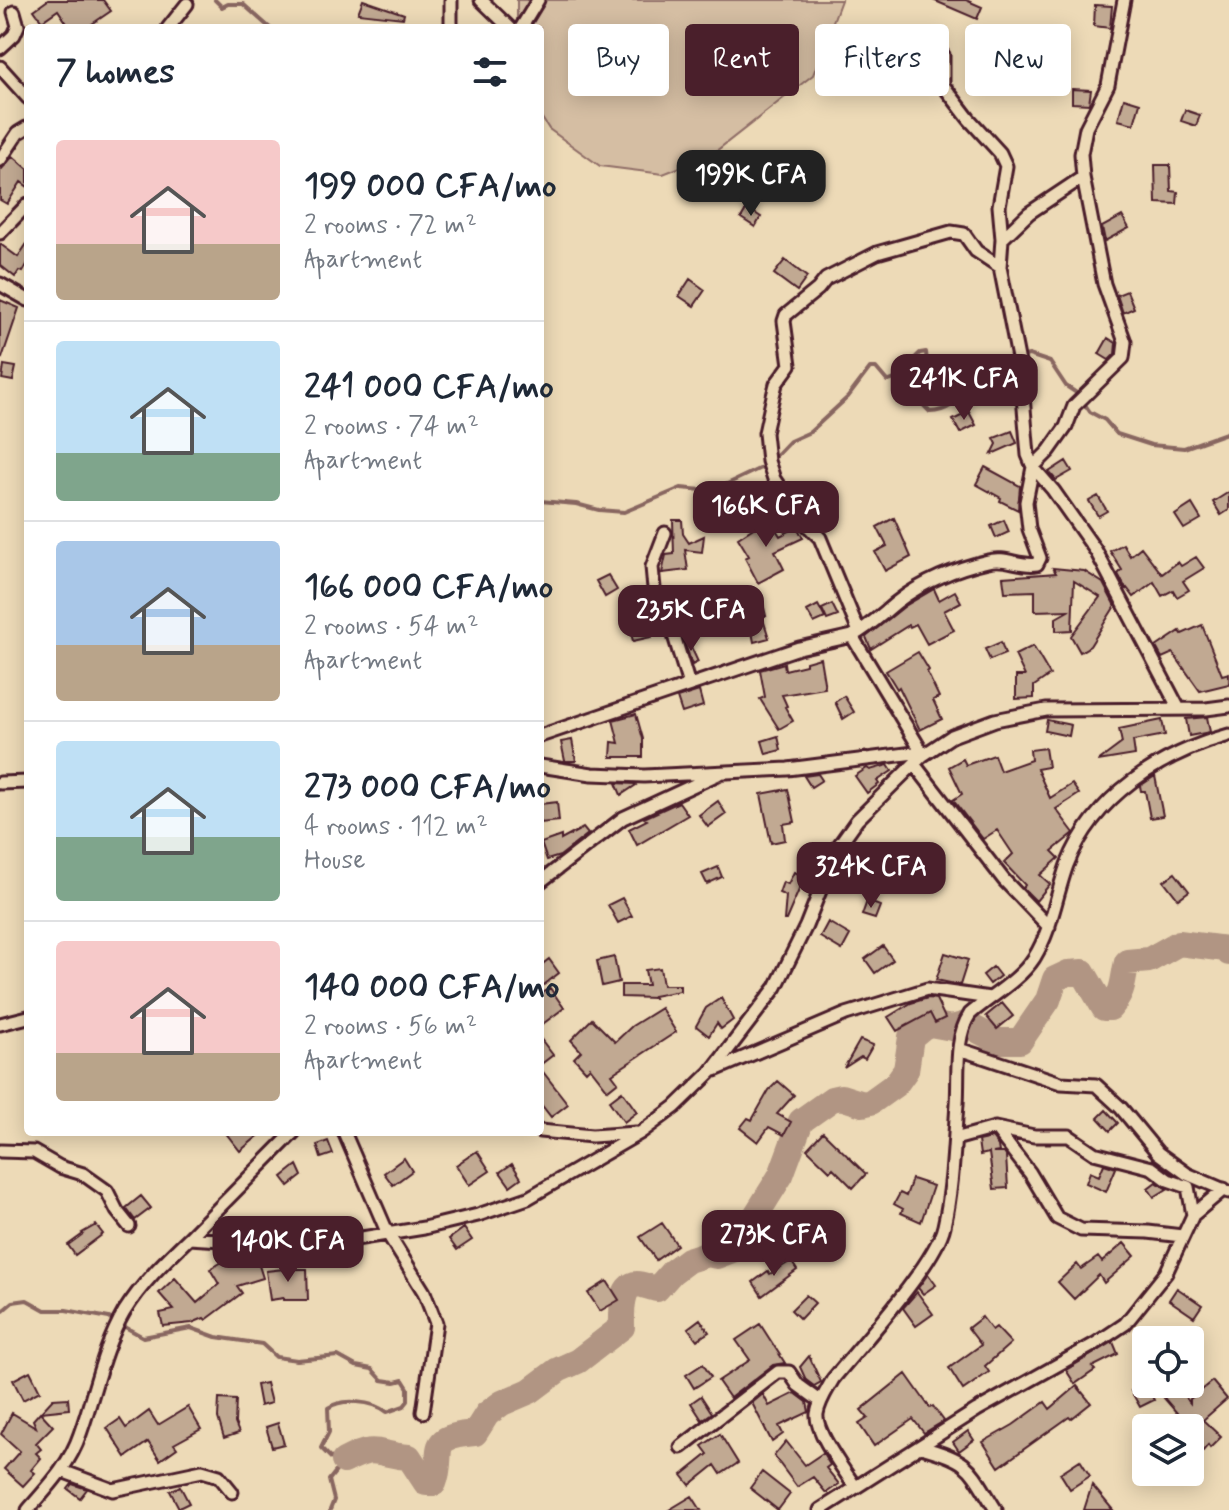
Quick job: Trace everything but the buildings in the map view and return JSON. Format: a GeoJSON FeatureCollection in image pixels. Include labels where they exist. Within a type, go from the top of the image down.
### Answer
{"type":"FeatureCollection","features":[{"type":"Feature","properties":{"kind":"street"},"geometry":{"type":"LineString","coordinates":[[451,0],[451,24]]}},
{"type":"Feature","properties":{"kind":"street"},"geometry":{"type":"LineString","coordinates":[[481,0],[506,24]]}},
{"type":"Feature","properties":{"kind":"street"},"geometry":{"type":"LineString","coordinates":[[523,24],[538,0]]}},
{"type":"Feature","properties":{"kind":"street"},"geometry":{"type":"LineString","coordinates":[[544,735],[799,648],[856,634],[922,585],[955,571],[991,560],[1006,559],[1028,566],[1037,564],[1040,558],[1029,529],[1026,502],[1033,467],[1066,427],[1074,406],[1123,358],[1125,342],[1104,284],[1083,177],[1081,142],[1108,85],[1124,0]]}},
{"type":"Feature","properties":{"kind":"street"},"geometry":{"type":"LineString","coordinates":[[171,24],[187,4]]}},
{"type":"Feature","properties":{"kind":"street"},"geometry":{"type":"LineString","coordinates":[[0,48],[14,35],[18,26],[14,12]]}},
{"type":"Feature","properties":{"kind":"street"},"geometry":{"type":"LineString","coordinates":[[0,67],[24,94]]}},
{"type":"Feature","properties":{"kind":"street"},"geometry":{"type":"LineString","coordinates":[[949,92],[1004,159],[1006,166],[999,206],[1002,239],[1000,267],[1021,373],[1025,442],[1033,467],[1096,551],[1179,709]]}},
{"type":"Feature","properties":{"kind":"street"},"geometry":{"type":"LineString","coordinates":[[0,160],[18,133],[24,129]]}},
{"type":"Feature","properties":{"kind":"street"},"geometry":{"type":"LineString","coordinates":[[1002,239],[1029,213],[1083,177]]}},
{"type":"Feature","properties":{"kind":"street"},"geometry":{"type":"LineString","coordinates":[[0,233],[24,208]]}},
{"type":"Feature","properties":{"kind":"street"},"geometry":{"type":"LineString","coordinates":[[1000,267],[976,251],[964,234],[951,232],[885,250],[826,279],[786,315],[784,321],[790,365],[776,384],[765,433],[768,461],[774,479],[802,520],[820,538],[856,634],[919,757],[1004,880],[1049,927]]}},
{"type":"Feature","properties":{"kind":"street"},"geometry":{"type":"LineString","coordinates":[[0,284],[24,298]]}},
{"type":"Feature","properties":{"kind":"street"},"geometry":{"type":"LineString","coordinates":[[665,533],[652,567],[655,599],[669,619],[689,685]]}},
{"type":"Feature","properties":{"kind":"street"},"geometry":{"type":"LineString","coordinates":[[189,1238],[221,1240],[249,1248],[281,1251],[388,1234],[478,1215],[528,1198],[640,1133],[675,1107],[711,1072],[776,987],[806,926],[837,848],[857,820],[919,757],[973,727],[1022,713],[1229,706]]}},
{"type":"Feature","properties":{"kind":"street"},"geometry":{"type":"LineString","coordinates":[[855,1487],[820,1430],[816,1417],[820,1401],[833,1379],[930,1256],[944,1228],[955,1139],[963,1025],[970,1014],[1033,961],[1049,927],[1068,864],[1085,830],[1107,802],[1134,777],[1208,741],[1229,735]]}},
{"type":"Feature","properties":{"kind":"street"},"geometry":{"type":"LineString","coordinates":[[544,767],[592,774],[631,775],[788,769],[919,757]]}},
{"type":"Feature","properties":{"kind":"street"},"geometry":{"type":"LineString","coordinates":[[544,879],[623,818],[725,770]]}},
{"type":"Feature","properties":{"kind":"street"},"geometry":{"type":"LineString","coordinates":[[0,783],[24,782]]}},
{"type":"Feature","properties":{"kind":"street"},"geometry":{"type":"LineString","coordinates":[[711,1072],[846,1014],[927,989],[990,998]]}},
{"type":"Feature","properties":{"kind":"street"},"geometry":{"type":"LineString","coordinates":[[0,1024],[24,1018]]}},
{"type":"Feature","properties":{"kind":"street"},"geometry":{"type":"LineString","coordinates":[[959,1049],[1061,1083],[1096,1085],[1121,1108],[1158,1153],[1187,1174],[1226,1190]]}},
{"type":"Feature","properties":{"kind":"street"},"geometry":{"type":"LineString","coordinates":[[955,1139],[995,1128],[1034,1136],[1069,1136],[1094,1153],[1152,1168],[1168,1180],[1188,1187],[1193,1215]]}},
{"type":"Feature","properties":{"kind":"street"},"geometry":{"type":"LineString","coordinates":[[995,1128],[1030,1173],[1057,1218],[1081,1230],[1182,1236]]}},
{"type":"Feature","properties":{"kind":"street"},"geometry":{"type":"LineString","coordinates":[[544,1131],[592,1136],[640,1133]]}},
{"type":"Feature","properties":{"kind":"street"},"geometry":{"type":"LineString","coordinates":[[28,1510],[62,1471],[80,1436],[99,1368],[123,1313],[150,1276],[290,1136]]}},
{"type":"Feature","properties":{"kind":"street"},"geometry":{"type":"LineString","coordinates":[[346,1136],[388,1234],[424,1292],[436,1323],[423,1412]]}},
{"type":"Feature","properties":{"kind":"street"},"geometry":{"type":"LineString","coordinates":[[0,1151],[28,1150],[60,1167],[83,1174],[107,1191],[129,1226]]}},
{"type":"Feature","properties":{"kind":"street"},"geometry":{"type":"LineString","coordinates":[[820,1510],[977,1410],[1125,1324],[1166,1273],[1193,1215],[1226,1190]]}},
{"type":"Feature","properties":{"kind":"street"},"geometry":{"type":"LineString","coordinates":[[681,1447],[778,1372],[789,1372],[798,1385],[820,1401]]}},
{"type":"Feature","properties":{"kind":"street"},"geometry":{"type":"LineString","coordinates":[[921,1447],[953,1456],[967,1466],[996,1510]]}},
{"type":"Feature","properties":{"kind":"street"},"geometry":{"type":"LineString","coordinates":[[62,1471],[113,1490],[202,1471],[219,1476],[232,1492]]}},
{"type":"Feature","properties":{"kind":"shaded area"},"geometry":{"type":"Polygon","coordinates":[[[517,0],[841,0],[832,24],[815,24],[815,70],[799,86],[799,24],[685,24],[685,96],[786,96],[711,155],[663,174],[600,166],[549,129],[544,121],[544,24],[517,24],[517,0]]]}},
{"type":"Feature","properties":{"kind":"waterway"},"geometry":{"type":"LineString","coordinates":[[215,0],[222,7],[243,4],[266,24]]}},
{"type":"Feature","properties":{"kind":"waterway"},"geometry":{"type":"LineString","coordinates":[[544,501],[624,512],[681,488],[702,490],[725,485],[767,465],[790,441],[810,432],[848,397],[870,368],[876,368],[887,381],[892,380],[920,353],[926,352],[917,389],[918,396],[930,412],[942,410],[958,400],[983,370],[991,373],[1008,359],[1029,355],[1050,362],[1066,386],[1078,394],[1090,412],[1105,420],[1117,434],[1151,445],[1184,448],[1229,432]]}},
{"type":"Feature","properties":{"kind":"waterway"},"geometry":{"type":"LineString","coordinates":[[344,1461],[371,1451],[409,1457],[426,1483],[434,1483],[442,1442],[475,1433],[487,1414],[502,1403],[530,1391],[558,1370],[578,1361],[622,1327],[623,1302],[631,1285],[657,1289],[688,1260],[707,1254],[717,1256],[735,1249],[781,1175],[801,1121],[832,1099],[841,1097],[863,1104],[871,1102],[896,1084],[906,1070],[911,1037],[923,1027],[930,1024],[952,1028],[966,1024],[998,1041],[1020,1041],[1048,1000],[1055,979],[1068,973],[1083,972],[1104,1008],[1110,1008],[1121,991],[1127,962],[1149,960],[1179,943],[1226,949],[1229,953]]}},
{"type":"Feature","properties":{"kind":"waterway"},"geometry":{"type":"LineString","coordinates":[[0,1313],[13,1302],[27,1300],[45,1310],[66,1310],[109,1318],[143,1337],[191,1328],[216,1337],[262,1344],[276,1357],[297,1360],[338,1356],[356,1366],[372,1369],[382,1380],[403,1380],[408,1388],[408,1401],[404,1406],[387,1412],[358,1402],[328,1408],[329,1432],[321,1448],[335,1462],[344,1461]]}},
{"type":"Feature","properties":{"kind":"waterway"},"geometry":{"type":"LineString","coordinates":[[330,1510],[334,1500],[329,1480],[344,1461]]}}]}
